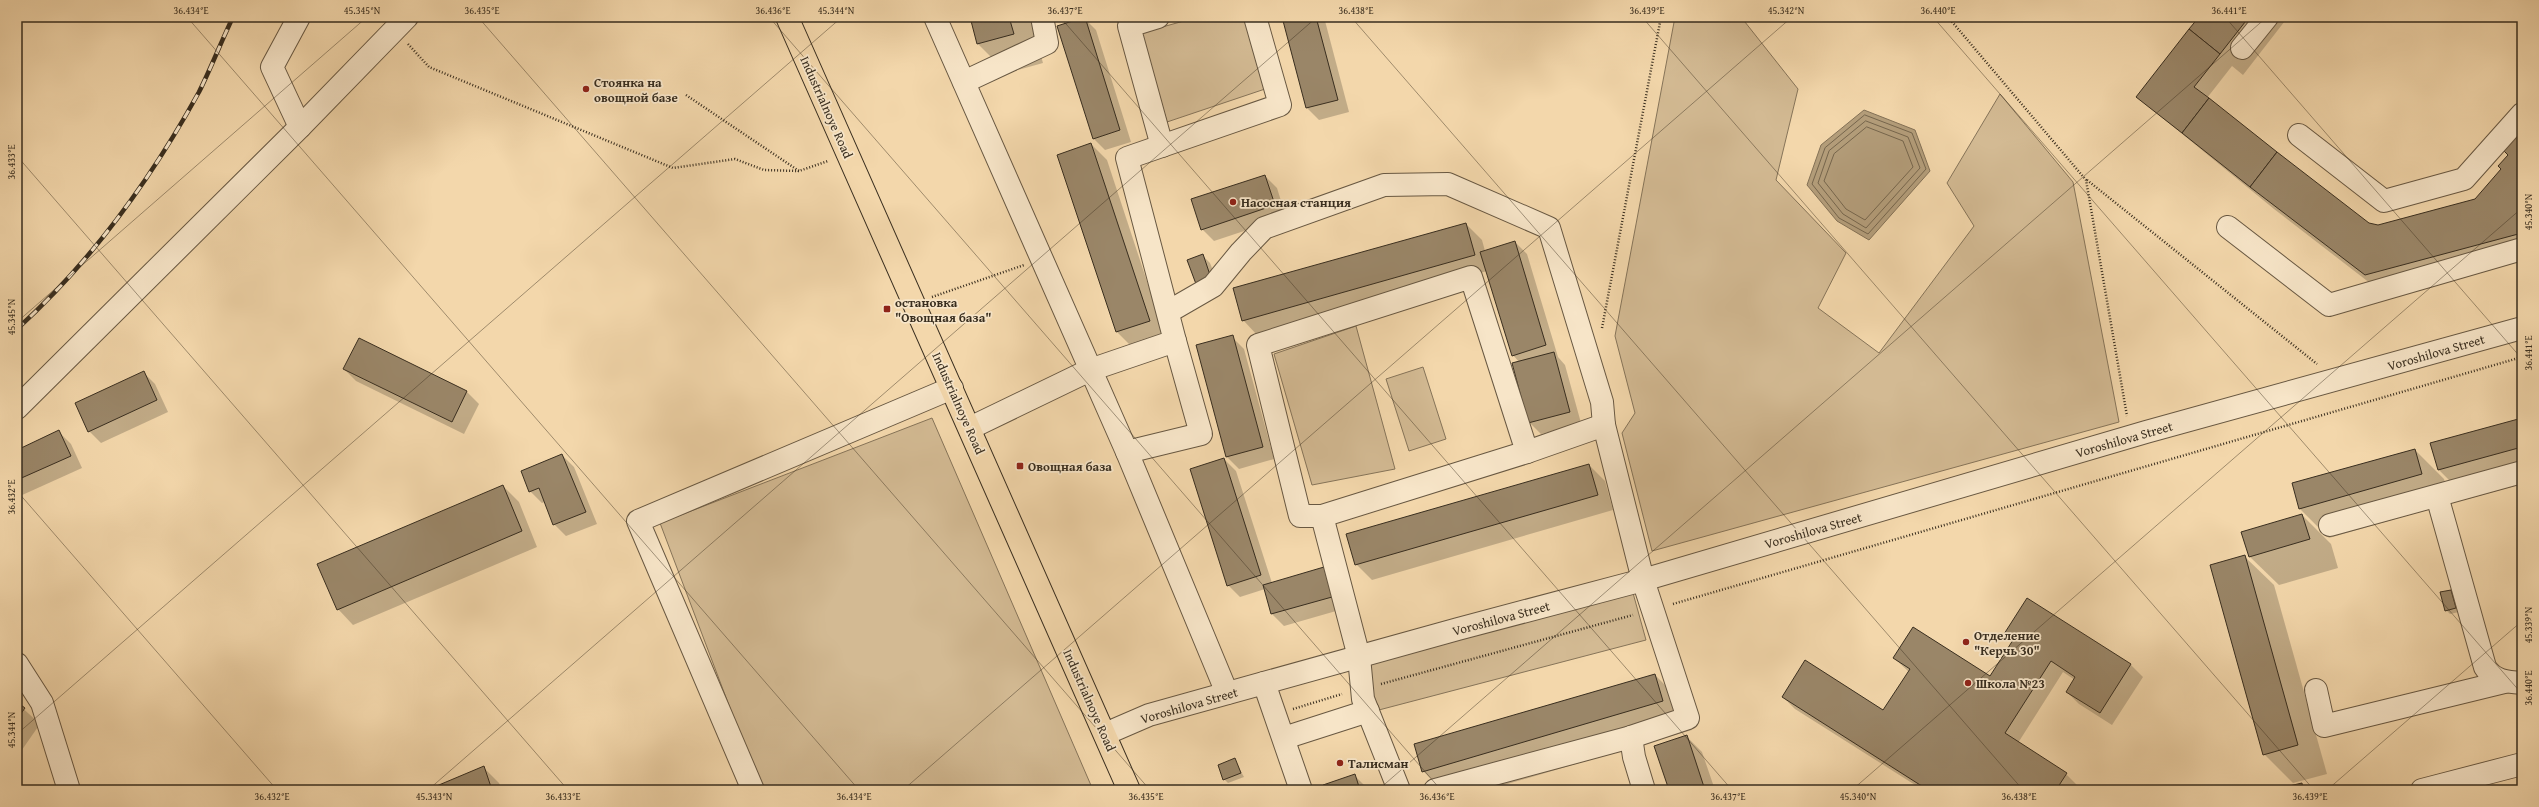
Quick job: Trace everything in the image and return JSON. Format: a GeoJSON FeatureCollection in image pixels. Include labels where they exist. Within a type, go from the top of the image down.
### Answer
{"type":"FeatureCollection","features":[{"type":"Feature","properties":{"kind":"main road","name":"Industrialnoye Road"},"geometry":{"type":"LineString","coordinates":[[787,17],[915,303],[1129,790]]}},
{"type":"Feature","properties":{"kind":"street"},"geometry":{"type":"LineString","coordinates":[[299,17],[272,67],[300,127]]}},
{"type":"Feature","properties":{"kind":"street"},"geometry":{"type":"LineString","coordinates":[[935,17],[1127,452],[1227,693]]}},
{"type":"Feature","properties":{"kind":"street"},"geometry":{"type":"LineString","coordinates":[[964,82],[1047,43],[1042,17]]}},
{"type":"Feature","properties":{"kind":"street"},"geometry":{"type":"LineString","coordinates":[[1158,17],[1128,26],[1162,146]]}},
{"type":"Feature","properties":{"kind":"street"},"geometry":{"type":"LineString","coordinates":[[1127,452],[1201,434],[1126,158],[1280,105],[1255,17]]}},
{"type":"Feature","properties":{"kind":"street"},"geometry":{"type":"LineString","coordinates":[[2242,48],[2267,17]]}},
{"type":"Feature","properties":{"kind":"street"},"geometry":{"type":"LineString","coordinates":[[17,408],[300,127],[401,24]]}},
{"type":"Feature","properties":{"kind":"street"},"geometry":{"type":"LineString","coordinates":[[2299,135],[2384,201],[2464,179],[2522,114]]}},
{"type":"Feature","properties":{"kind":"street"},"geometry":{"type":"LineString","coordinates":[[1168,312],[1213,286],[1241,252],[1264,228],[1384,185],[1448,184],[1549,228],[1602,402],[1604,425],[1643,580],[1688,718],[1631,737],[1435,790]]}},
{"type":"Feature","properties":{"kind":"street"},"geometry":{"type":"LineString","coordinates":[[2228,227],[2329,305],[2522,249]]}},
{"type":"Feature","properties":{"kind":"street"},"geometry":{"type":"LineString","coordinates":[[1527,452],[1471,277],[1258,345],[1300,516],[1322,516],[1527,452],[1604,425]]}},
{"type":"Feature","properties":{"kind":"street","name":"Voroshilova Street"},"geometry":{"type":"LineString","coordinates":[[1105,734],[1145,716],[1643,580],[2130,437],[2522,328]]}},
{"type":"Feature","properties":{"kind":"street"},"geometry":{"type":"LineString","coordinates":[[970,428],[1090,370],[1175,341]]}},
{"type":"Feature","properties":{"kind":"street"},"geometry":{"type":"LineString","coordinates":[[753,790],[638,521],[952,388]]}},
{"type":"Feature","properties":{"kind":"street"},"geometry":{"type":"LineString","coordinates":[[2330,525],[2522,472]]}},
{"type":"Feature","properties":{"kind":"street"},"geometry":{"type":"LineString","coordinates":[[2437,496],[2485,667],[2489,675],[2513,683]]}},
{"type":"Feature","properties":{"kind":"street"},"geometry":{"type":"LineString","coordinates":[[1322,516],[1359,657],[1362,688],[1368,711],[1399,790]]}},
{"type":"Feature","properties":{"kind":"street"},"geometry":{"type":"LineString","coordinates":[[17,664],[42,703],[69,790]]}},
{"type":"Feature","properties":{"kind":"street"},"geometry":{"type":"LineString","coordinates":[[1264,683],[1301,790]]}},
{"type":"Feature","properties":{"kind":"street"},"geometry":{"type":"LineString","coordinates":[[2316,690],[2324,726],[2513,683]]}},
{"type":"Feature","properties":{"kind":"street"},"geometry":{"type":"LineString","coordinates":[[1284,738],[1368,711]]}},
{"type":"Feature","properties":{"kind":"street"},"geometry":{"type":"LineString","coordinates":[[1631,737],[1634,756],[1644,790]]}},
{"type":"Feature","properties":{"kind":"street"},"geometry":{"type":"LineString","coordinates":[[2422,790],[2522,764]]}},
{"type":"Feature","properties":{"kind":"path"},"geometry":{"type":"LineString","coordinates":[[1586,349],[1600,339],[1661,17]]}},
{"type":"Feature","properties":{"kind":"path"},"geometry":{"type":"LineString","coordinates":[[1948,17],[2086,180],[2317,365]]}},
{"type":"Feature","properties":{"kind":"path"},"geometry":{"type":"LineString","coordinates":[[401,24],[429,67],[673,168],[735,159],[764,170],[799,171],[848,154]]}},
{"type":"Feature","properties":{"kind":"path"},"geometry":{"type":"LineString","coordinates":[[686,95],[799,171]]}},
{"type":"Feature","properties":{"kind":"path"},"geometry":{"type":"LineString","coordinates":[[2086,180],[2130,437]]}},
{"type":"Feature","properties":{"kind":"path"},"geometry":{"type":"LineString","coordinates":[[915,303],[1042,259]]}},
{"type":"Feature","properties":{"kind":"path"},"geometry":{"type":"LineString","coordinates":[[1275,715],[1362,688],[1652,610],[2522,357]]}},
{"type":"Feature","properties":{"kind":"shaded area"},"geometry":{"type":"Polygon","coordinates":[[[1198,17],[1244,17],[1265,89],[1167,122],[1141,33],[1198,17]]]}},
{"type":"Feature","properties":{"kind":"shaded area"},"geometry":{"type":"Polygon","coordinates":[[[1675,17],[1741,17],[1798,89],[1776,180],[1846,253],[1818,308],[1879,353],[1974,226],[1947,183],[2000,94],[2073,182],[2119,422],[1652,551],[1622,433],[1635,413],[1615,336],[1675,17]]]}},
{"type":"Feature","properties":{"kind":"shaded area"},"geometry":{"type":"Polygon","coordinates":[[[1356,326],[1395,469],[1312,485],[1274,354],[1356,326]]]}},
{"type":"Feature","properties":{"kind":"shaded area"},"geometry":{"type":"Polygon","coordinates":[[[1423,367],[1446,439],[1409,451],[1386,379],[1423,367]]]}},
{"type":"Feature","properties":{"kind":"shaded area"},"geometry":{"type":"Polygon","coordinates":[[[932,418],[1093,790],[761,790],[660,523],[932,418]]]}},
{"type":"Feature","properties":{"kind":"shaded area"},"geometry":{"type":"Polygon","coordinates":[[[1633,593],[1646,640],[1375,711],[1363,664],[1633,593]]]}},
{"type":"Feature","properties":{"kind":"water"},"geometry":{"type":"Polygon","coordinates":[[[1864,110],[1915,130],[1930,171],[1869,240],[1837,221],[1807,185],[1821,145],[1864,110]]]}},
{"type":"Feature","properties":{"kind":"building"},"geometry":{"type":"Polygon","coordinates":[[[970,17],[1009,17],[1014,34],[977,44],[970,17]]]}},
{"type":"Feature","properties":{"kind":"building"},"geometry":{"type":"Polygon","coordinates":[[[1085,17],[1120,130],[1093,139],[1057,26],[1085,17]]]}},
{"type":"Feature","properties":{"kind":"building"},"geometry":{"type":"Polygon","coordinates":[[[1282,17],[1316,17],[1338,100],[1306,108],[1282,17]]]}},
{"type":"Feature","properties":{"kind":"building"},"geometry":{"type":"Polygon","coordinates":[[[2199,17],[2249,17],[2220,54],[2189,29],[2199,17]]]}},
{"type":"Feature","properties":{"kind":"building"},"geometry":{"type":"Polygon","coordinates":[[[2189,29],[2220,54],[2194,87],[2209,98],[2182,133],[2136,97],[2189,29]]]}},
{"type":"Feature","properties":{"kind":"building"},"geometry":{"type":"Polygon","coordinates":[[[2209,98],[2277,152],[2250,187],[2182,133],[2209,98]]]}},
{"type":"Feature","properties":{"kind":"building"},"geometry":{"type":"Polygon","coordinates":[[[2522,135],[2522,233],[2365,275],[2250,187],[2277,152],[2369,223],[2378,225],[2475,199],[2501,169],[2498,166],[2508,155],[2504,151],[2515,136],[2519,139],[2522,135]]]}},
{"type":"Feature","properties":{"kind":"building"},"geometry":{"type":"Polygon","coordinates":[[[1091,143],[1150,321],[1116,332],[1057,155],[1091,143]]]}},
{"type":"Feature","properties":{"kind":"building","name":"Насосная станция"},"geometry":{"type":"Polygon","coordinates":[[[1265,175],[1275,205],[1201,230],[1191,199],[1265,175]]]}},
{"type":"Feature","properties":{"kind":"building"},"geometry":{"type":"Polygon","coordinates":[[[1466,223],[1475,255],[1242,321],[1233,288],[1466,223]]]}},
{"type":"Feature","properties":{"kind":"building"},"geometry":{"type":"Polygon","coordinates":[[[1515,241],[1546,345],[1512,356],[1480,252],[1515,241]]]}},
{"type":"Feature","properties":{"kind":"building"},"geometry":{"type":"Polygon","coordinates":[[[1203,254],[1211,278],[1196,284],[1187,260],[1203,254]]]}},
{"type":"Feature","properties":{"kind":"building"},"geometry":{"type":"Polygon","coordinates":[[[1233,335],[1263,447],[1226,457],[1196,345],[1233,335]]]}},
{"type":"Feature","properties":{"kind":"building"},"geometry":{"type":"Polygon","coordinates":[[[359,338],[467,391],[452,422],[343,369],[359,338]]]}},
{"type":"Feature","properties":{"kind":"building"},"geometry":{"type":"Polygon","coordinates":[[[1554,352],[1570,412],[1528,423],[1512,363],[1554,352]]]}},
{"type":"Feature","properties":{"kind":"building"},"geometry":{"type":"Polygon","coordinates":[[[144,371],[157,400],[88,432],[75,403],[144,371]]]}},
{"type":"Feature","properties":{"kind":"building"},"geometry":{"type":"Polygon","coordinates":[[[2522,418],[2522,447],[2438,470],[2430,443],[2522,418]]]}},
{"type":"Feature","properties":{"kind":"building"},"geometry":{"type":"Polygon","coordinates":[[[59,430],[71,456],[17,480],[17,450],[59,430]]]}},
{"type":"Feature","properties":{"kind":"building"},"geometry":{"type":"Polygon","coordinates":[[[2415,449],[2422,474],[2299,509],[2292,483],[2415,449]]]}},
{"type":"Feature","properties":{"kind":"building"},"geometry":{"type":"Polygon","coordinates":[[[562,454],[586,512],[553,525],[539,488],[529,492],[521,471],[562,454]]]}},
{"type":"Feature","properties":{"kind":"building"},"geometry":{"type":"Polygon","coordinates":[[[1224,458],[1261,575],[1227,586],[1190,469],[1224,458]]]}},
{"type":"Feature","properties":{"kind":"building"},"geometry":{"type":"Polygon","coordinates":[[[1589,464],[1598,495],[1355,565],[1346,534],[1589,464]]]}},
{"type":"Feature","properties":{"kind":"building"},"geometry":{"type":"Polygon","coordinates":[[[503,485],[522,531],[337,610],[317,564],[503,485]]]}},
{"type":"Feature","properties":{"kind":"building"},"geometry":{"type":"Polygon","coordinates":[[[2302,514],[2310,539],[2249,557],[2241,532],[2302,514]]]}},
{"type":"Feature","properties":{"kind":"building"},"geometry":{"type":"Polygon","coordinates":[[[2245,555],[2298,745],[2263,755],[2210,565],[2245,555]]]}},
{"type":"Feature","properties":{"kind":"building"},"geometry":{"type":"Polygon","coordinates":[[[1324,567],[1332,597],[1271,614],[1263,585],[1324,567]]]}},
{"type":"Feature","properties":{"kind":"building"},"geometry":{"type":"Polygon","coordinates":[[[2451,590],[2456,608],[2445,611],[2440,592],[2451,590]]]}},
{"type":"Feature","properties":{"kind":"building"},"geometry":{"type":"Polygon","coordinates":[[[2027,598],[2131,664],[2100,713],[2066,692],[2075,677],[2051,661],[2005,733],[2067,773],[2056,790],[1928,790],[1782,697],[1805,660],[1883,710],[1910,669],[1893,658],[1913,627],[1990,676],[2013,640],[2004,634],[2027,598]]]}},
{"type":"Feature","properties":{"kind":"building"},"geometry":{"type":"Polygon","coordinates":[[[1655,674],[1663,701],[1422,772],[1414,744],[1655,674]]]}},
{"type":"Feature","properties":{"kind":"building"},"geometry":{"type":"Polygon","coordinates":[[[17,702],[25,708],[17,719],[17,702]]]}},
{"type":"Feature","properties":{"kind":"building"},"geometry":{"type":"Polygon","coordinates":[[[1687,735],[1705,790],[1669,790],[1654,746],[1687,735]]]}},
{"type":"Feature","properties":{"kind":"building"},"geometry":{"type":"Polygon","coordinates":[[[1235,758],[1241,773],[1223,780],[1218,765],[1235,758]]]}},
{"type":"Feature","properties":{"kind":"building"},"geometry":{"type":"Polygon","coordinates":[[[484,766],[492,790],[427,790],[484,766]]]}},
{"type":"Feature","properties":{"kind":"building"},"geometry":{"type":"Polygon","coordinates":[[[1355,774],[1360,790],[1325,790],[1323,785],[1355,774]]]}},
{"type":"Feature","properties":{"kind":"building"},"geometry":{"type":"Polygon","coordinates":[[[2302,783],[2303,790],[2272,790],[2302,783]]]}},
{"type":"Feature","properties":{"kind":"railway"},"geometry":{"type":"LineString","coordinates":[[17,329],[70,276],[118,218],[140,188],[199,92],[233,17]]}},
{"type":"Feature","properties":{"kind":"place","name":"Стоянка на овощной базе"},"geometry":{"type":"Point","coordinates":[586,89]}},
{"type":"Feature","properties":{"kind":"place","name":"Насосная станция"},"geometry":{"type":"Point","coordinates":[1233,202]}},
{"type":"Feature","properties":{"kind":"place","name":"остановка \"Овощная база\""},"geometry":{"type":"Point","coordinates":[887,309]}},
{"type":"Feature","properties":{"kind":"place","name":"Овощная база"},"geometry":{"type":"Point","coordinates":[1020,466]}},
{"type":"Feature","properties":{"kind":"place","name":"Отделение \"Керчь 30\""},"geometry":{"type":"Point","coordinates":[1966,642]}},
{"type":"Feature","properties":{"kind":"place","name":"Школа №23"},"geometry":{"type":"Point","coordinates":[1968,683]}},
{"type":"Feature","properties":{"kind":"place","name":"Талисман"},"geometry":{"type":"Point","coordinates":[1340,763]}}]}
